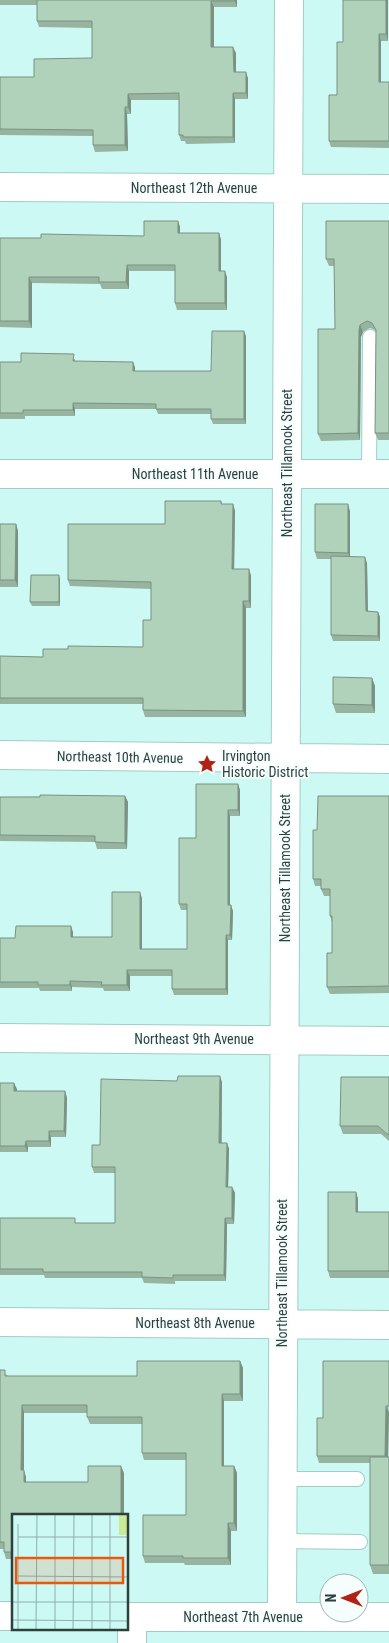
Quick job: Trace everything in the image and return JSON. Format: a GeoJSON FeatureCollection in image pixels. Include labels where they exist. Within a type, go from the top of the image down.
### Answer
{"type":"FeatureCollection","features":[{"type":"Feature","properties":{"kind":"street","name":"Northeast Tillamook Street"},"geometry":{"type":"LineString","coordinates":[[282,1617],[289,0]]}},
{"type":"Feature","properties":{"kind":"street","name":"Northeast 12th Avenue"},"geometry":{"type":"LineString","coordinates":[[0,187],[389,188]]}},
{"type":"Feature","properties":{"kind":"street","name":"Northeast 11th Avenue"},"geometry":{"type":"LineString","coordinates":[[0,474],[379,474]]}},
{"type":"Feature","properties":{"kind":"street","name":"Northeast 10th Avenue"},"geometry":{"type":"LineString","coordinates":[[0,755],[389,759]]}},
{"type":"Feature","properties":{"kind":"street","name":"Northeast 9th Avenue"},"geometry":{"type":"LineString","coordinates":[[0,1038],[389,1041]]}},
{"type":"Feature","properties":{"kind":"street","name":"Northeast 8th Avenue"},"geometry":{"type":"LineString","coordinates":[[0,1322],[389,1325]]}},
{"type":"Feature","properties":{"kind":"street","name":"Northeast 7th Avenue"},"geometry":{"type":"LineString","coordinates":[[130,1626],[282,1617],[389,1617]]}},
{"type":"Feature","properties":{"kind":"lane"},"geometry":{"type":"LineString","coordinates":[[370,337],[379,474]]}},
{"type":"Feature","properties":{"kind":"lane"},"geometry":{"type":"LineString","coordinates":[[282,1479],[357,1479]]}},
{"type":"Feature","properties":{"kind":"lane"},"geometry":{"type":"LineString","coordinates":[[282,1541],[360,1542]]}},
{"type":"Feature","properties":{"kind":"building"},"geometry":{"type":"Polygon","coordinates":[[[37,0],[235,0],[211,1],[211,47],[233,47],[234,72],[246,72],[246,93],[233,93],[233,137],[183,137],[183,135],[179,135],[179,93],[128,94],[128,107],[125,107],[125,145],[93,145],[93,130],[0,129],[0,77],[34,77],[34,59],[92,58],[92,21],[37,21],[37,0]]]}},
{"type":"Feature","properties":{"kind":"building"},"geometry":{"type":"Polygon","coordinates":[[[343,0],[386,0],[386,34],[379,34],[379,82],[389,82],[389,141],[329,141],[329,95],[337,95],[337,42],[343,42],[343,0]]]}},
{"type":"Feature","properties":{"kind":"building"},"geometry":{"type":"Polygon","coordinates":[[[144,221],[178,221],[178,233],[219,233],[219,271],[225,271],[225,303],[175,303],[175,265],[127,265],[126,282],[99,282],[99,277],[29,277],[29,321],[0,321],[0,238],[41,238],[41,234],[144,236],[144,221]]]}},
{"type":"Feature","properties":{"kind":"building"},"geometry":{"type":"Polygon","coordinates":[[[326,221],[389,221],[389,433],[375,433],[376,330],[372,323],[367,321],[360,325],[359,330],[358,433],[318,434],[318,329],[335,329],[334,259],[326,259],[326,221]]]}},
{"type":"Feature","properties":{"kind":"building"},"geometry":{"type":"Polygon","coordinates":[[[212,331],[244,331],[244,419],[211,419],[211,409],[156,409],[156,404],[73,403],[73,410],[23,410],[23,413],[0,413],[0,362],[21,362],[21,353],[74,354],[73,361],[133,362],[133,371],[211,371],[212,331]]]}},
{"type":"Feature","properties":{"kind":"building"},"geometry":{"type":"Polygon","coordinates":[[[165,501],[221,501],[221,504],[233,504],[232,569],[249,569],[249,601],[243,601],[243,711],[143,710],[143,698],[0,698],[0,656],[43,657],[43,649],[68,649],[68,646],[143,647],[143,620],[151,620],[151,582],[68,580],[68,524],[165,524],[165,501]]]}},
{"type":"Feature","properties":{"kind":"building"},"geometry":{"type":"Polygon","coordinates":[[[315,504],[348,504],[348,553],[315,552],[315,504]]]}},
{"type":"Feature","properties":{"kind":"building"},"geometry":{"type":"Polygon","coordinates":[[[0,524],[16,524],[15,580],[0,580],[0,524]]]}},
{"type":"Feature","properties":{"kind":"building"},"geometry":{"type":"Polygon","coordinates":[[[331,556],[365,557],[366,611],[378,612],[378,636],[331,635],[331,556]]]}},
{"type":"Feature","properties":{"kind":"building"},"geometry":{"type":"Polygon","coordinates":[[[31,575],[59,575],[59,602],[30,602],[31,575]]]}},
{"type":"Feature","properties":{"kind":"building"},"geometry":{"type":"Polygon","coordinates":[[[333,677],[372,678],[372,705],[333,704],[333,677]]]}},
{"type":"Feature","properties":{"kind":"building"},"geometry":{"type":"Polygon","coordinates":[[[196,784],[238,784],[238,810],[228,810],[228,905],[231,905],[230,935],[226,935],[226,989],[172,989],[172,970],[127,970],[127,985],[101,985],[102,982],[70,981],[70,985],[38,985],[38,982],[0,982],[0,938],[15,938],[16,926],[71,926],[71,937],[112,937],[112,892],[140,892],[140,949],[187,949],[187,904],[179,904],[179,838],[196,838],[196,784]]]}},
{"type":"Feature","properties":{"kind":"building"},"geometry":{"type":"Polygon","coordinates":[[[40,795],[125,796],[125,843],[95,842],[95,836],[0,835],[0,797],[40,797],[40,795]]]}},
{"type":"Feature","properties":{"kind":"building"},"geometry":{"type":"Polygon","coordinates":[[[318,796],[389,796],[389,986],[327,987],[327,953],[332,953],[330,889],[321,889],[321,879],[313,879],[313,830],[317,830],[318,796]]]}},
{"type":"Feature","properties":{"kind":"building"},"geometry":{"type":"Polygon","coordinates":[[[178,1076],[220,1076],[219,1143],[227,1143],[226,1187],[232,1187],[232,1218],[225,1218],[224,1275],[173,1275],[173,1278],[142,1277],[142,1272],[43,1272],[43,1269],[0,1269],[0,1218],[75,1218],[75,1223],[115,1223],[115,1167],[92,1167],[92,1145],[100,1145],[101,1079],[177,1081],[178,1076]]]}},
{"type":"Feature","properties":{"kind":"building"},"geometry":{"type":"Polygon","coordinates":[[[341,1077],[389,1077],[389,1134],[378,1126],[340,1126],[341,1077]]]}},
{"type":"Feature","properties":{"kind":"building"},"geometry":{"type":"Polygon","coordinates":[[[0,1083],[14,1083],[14,1091],[65,1091],[64,1131],[49,1131],[49,1141],[26,1141],[25,1146],[0,1146],[0,1083]]]}},
{"type":"Feature","properties":{"kind":"building"},"geometry":{"type":"Polygon","coordinates":[[[328,1192],[356,1192],[356,1212],[389,1212],[389,1271],[328,1271],[328,1192]]]}},
{"type":"Feature","properties":{"kind":"building"},"geometry":{"type":"Polygon","coordinates":[[[137,1361],[240,1361],[240,1394],[222,1394],[222,1466],[234,1466],[234,1523],[228,1523],[228,1558],[143,1556],[143,1515],[186,1515],[186,1453],[142,1453],[142,1417],[87,1417],[87,1405],[22,1405],[21,1470],[24,1470],[24,1482],[88,1482],[88,1466],[121,1466],[121,1514],[12,1514],[12,1552],[4,1552],[4,1542],[0,1542],[0,1370],[5,1370],[5,1376],[137,1376],[137,1361]]]}},
{"type":"Feature","properties":{"kind":"building"},"geometry":{"type":"Polygon","coordinates":[[[323,1361],[389,1361],[389,1406],[386,1406],[385,1456],[317,1456],[317,1418],[323,1418],[323,1361]]]}},
{"type":"Feature","properties":{"kind":"building"},"geometry":{"type":"Polygon","coordinates":[[[370,1457],[389,1457],[389,1565],[370,1565],[370,1457]]]}},
{"type":"Feature","properties":{"kind":"place","name":"Irvington Historic District"},"geometry":{"type":"Point","coordinates":[207,764]}}]}
